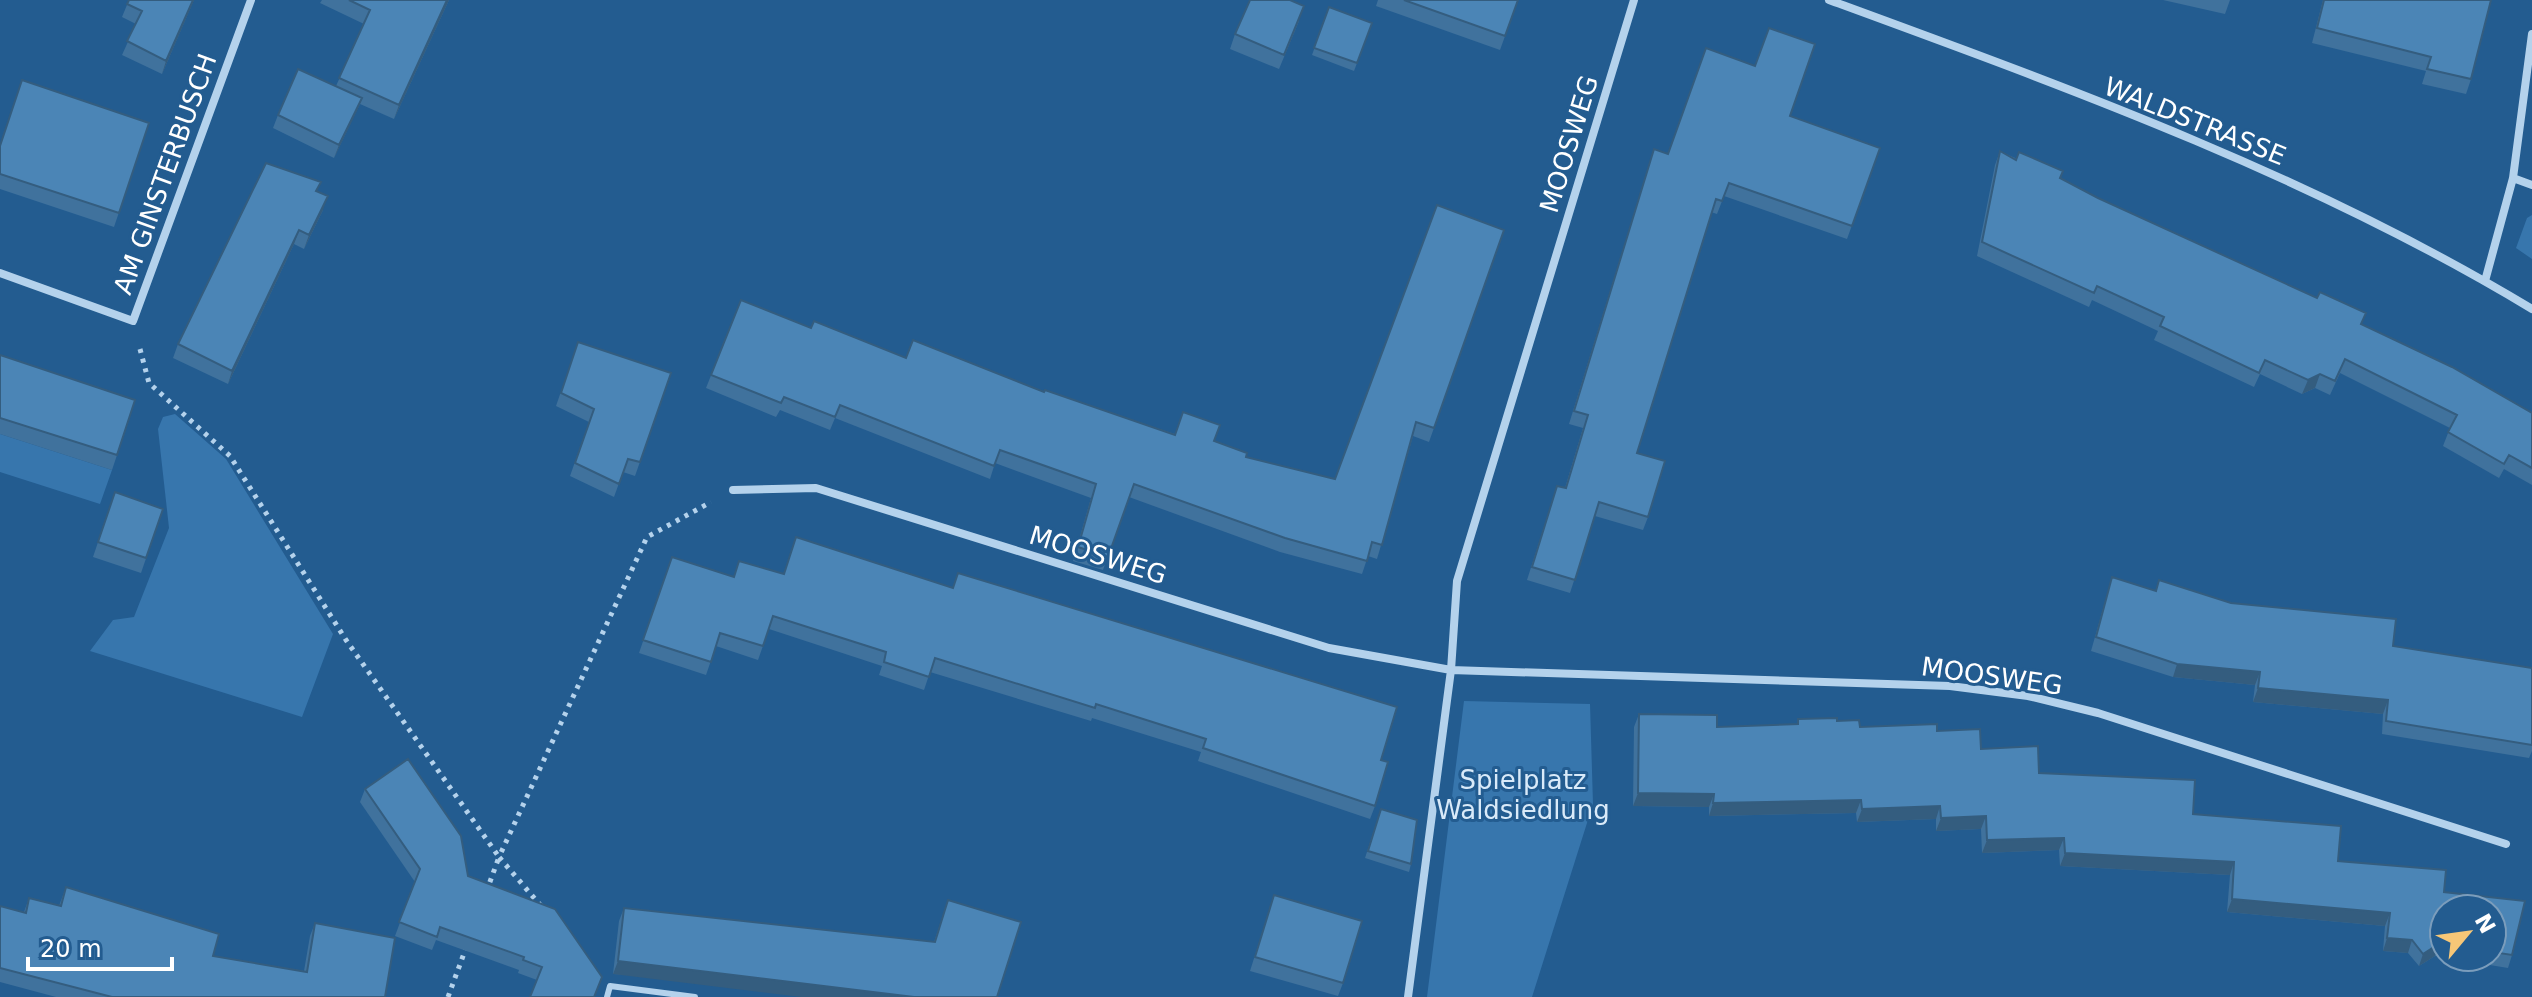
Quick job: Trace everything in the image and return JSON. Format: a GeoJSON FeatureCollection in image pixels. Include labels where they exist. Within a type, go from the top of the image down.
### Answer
{"type":"FeatureCollection","features":[{"type":"Feature","properties":{"kind":"street","name":"AM GINSTERBUSCH"},"geometry":{"type":"LineString","coordinates":[[0,273],[133,321],[251,0]]}},
{"type":"Feature","properties":{"kind":"street","name":"MOOSWEG"},"geometry":{"type":"LineString","coordinates":[[1408,997],[1451,670],[1457,581],[1634,0]]}},
{"type":"Feature","properties":{"kind":"street","name":"WALDSTRASSE"},"geometry":{"type":"LineString","coordinates":[[1829,0],[2242,158],[2485,281],[2532,309]]}},
{"type":"Feature","properties":{"kind":"street"},"geometry":{"type":"LineString","coordinates":[[2485,281],[2513,178],[2532,34]]}},
{"type":"Feature","properties":{"kind":"street"},"geometry":{"type":"LineString","coordinates":[[2513,178],[2532,185]]}},
{"type":"Feature","properties":{"kind":"street","name":"MOOSWEG"},"geometry":{"type":"LineString","coordinates":[[733,490],[816,488],[1329,648],[1451,670],[1950,686],[2028,696],[2098,713],[2506,844]]}},
{"type":"Feature","properties":{"kind":"lane"},"geometry":{"type":"LineString","coordinates":[[607,997],[610,986],[695,997]]}},
{"type":"Feature","properties":{"kind":"path"},"geometry":{"type":"LineString","coordinates":[[133,321],[149,383],[230,456],[346,640],[499,857],[549,916]]}},
{"type":"Feature","properties":{"kind":"path"},"geometry":{"type":"LineString","coordinates":[[483,901],[499,857],[647,537],[733,490]]}},
{"type":"Feature","properties":{"kind":"path"},"geometry":{"type":"LineString","coordinates":[[448,997],[468,944]]}},
{"type":"Feature","properties":{"kind":"green space"},"geometry":{"type":"Polygon","coordinates":[[[2532,215],[2532,259],[2516,248],[2527,218],[2532,215]]]}},
{"type":"Feature","properties":{"kind":"green space"},"geometry":{"type":"Polygon","coordinates":[[[175,414],[226,459],[333,634],[302,717],[90,651],[113,620],[134,617],[169,528],[158,429],[163,417],[175,414]]]}},
{"type":"Feature","properties":{"kind":"green space"},"geometry":{"type":"Polygon","coordinates":[[[0,434],[112,470],[100,504],[0,472],[0,434]]]}},
{"type":"Feature","properties":{"kind":"green space","name":"Spielplatz Waldsiedlung"},"geometry":{"type":"Polygon","coordinates":[[[1464,701],[1590,704],[1593,804],[1532,997],[1427,997],[1464,701]]]}},
{"type":"Feature","properties":{"kind":"building"},"geometry":{"type":"Polygon","coordinates":[[[129,0],[193,0],[166,61],[127,41],[142,11],[127,4],[129,0]]]}},
{"type":"Feature","properties":{"kind":"building"},"geometry":{"type":"Polygon","coordinates":[[[349,0],[447,0],[399,105],[339,78],[370,10],[349,0]]]}},
{"type":"Feature","properties":{"kind":"building"},"geometry":{"type":"Polygon","coordinates":[[[1250,0],[1290,0],[1304,6],[1284,55],[1235,34],[1250,0]]]}},
{"type":"Feature","properties":{"kind":"building"},"geometry":{"type":"Polygon","coordinates":[[[1404,0],[1518,0],[1505,36],[1404,0]]]}},
{"type":"Feature","properties":{"kind":"building"},"geometry":{"type":"Polygon","coordinates":[[[2324,0],[2491,0],[2471,79],[2427,69],[2431,57],[2317,28],[2324,0]]]}},
{"type":"Feature","properties":{"kind":"building"},"geometry":{"type":"Polygon","coordinates":[[[1329,7],[1372,23],[1357,63],[1314,48],[1329,7]]]}},
{"type":"Feature","properties":{"kind":"building"},"geometry":{"type":"Polygon","coordinates":[[[1769,28],[1815,44],[1790,116],[1880,148],[1852,226],[1729,183],[1722,201],[1716,199],[1637,453],[1665,461],[1648,517],[1599,502],[1575,580],[1532,567],[1557,486],[1566,488],[1588,415],[1574,411],[1654,149],[1668,154],[1706,48],[1755,66],[1769,28]]]}},
{"type":"Feature","properties":{"kind":"building"},"geometry":{"type":"Polygon","coordinates":[[[298,69],[362,98],[339,145],[278,115],[298,69]]]}},
{"type":"Feature","properties":{"kind":"building"},"geometry":{"type":"Polygon","coordinates":[[[22,80],[149,123],[119,213],[0,174],[0,146],[22,80]]]}},
{"type":"Feature","properties":{"kind":"building"},"geometry":{"type":"Polygon","coordinates":[[[2000,151],[2016,160],[2019,152],[2063,171],[2060,178],[2098,198],[2317,298],[2320,292],[2366,313],[2361,324],[2452,367],[2532,413],[2532,468],[2509,455],[2504,464],[2448,432],[2457,415],[2345,359],[2335,381],[2320,374],[2308,380],[2265,360],[2259,373],[2160,326],[2164,317],[2097,286],[2094,293],[1982,242],[2000,151]]]}},
{"type":"Feature","properties":{"kind":"building"},"geometry":{"type":"Polygon","coordinates":[[[266,163],[321,182],[316,191],[328,196],[309,235],[299,230],[232,371],[178,344],[266,163]]]}},
{"type":"Feature","properties":{"kind":"building"},"geometry":{"type":"Polygon","coordinates":[[[1437,205],[1504,230],[1434,428],[1416,422],[1382,545],[1372,542],[1367,561],[1285,538],[1134,484],[1108,557],[1078,547],[1096,484],[1000,450],[994,466],[840,405],[835,417],[784,397],[781,403],[711,375],[741,300],[811,328],[814,321],[906,358],[913,340],[1044,392],[1175,435],[1183,412],[1220,425],[1214,441],[1247,453],[1246,457],[1335,479],[1437,205]]]}},
{"type":"Feature","properties":{"kind":"building"},"geometry":{"type":"Polygon","coordinates":[[[578,342],[671,373],[640,462],[628,459],[619,484],[575,463],[594,409],[561,393],[578,342]]]}},
{"type":"Feature","properties":{"kind":"building"},"geometry":{"type":"Polygon","coordinates":[[[0,355],[135,400],[117,455],[0,418],[0,355]]]}},
{"type":"Feature","properties":{"kind":"building"},"geometry":{"type":"Polygon","coordinates":[[[115,492],[163,509],[146,558],[98,542],[115,492]]]}},
{"type":"Feature","properties":{"kind":"building"},"geometry":{"type":"Polygon","coordinates":[[[796,537],[953,588],[958,573],[1397,707],[1381,760],[1388,762],[1375,806],[1203,748],[1206,739],[1096,704],[1095,708],[935,658],[929,677],[884,662],[886,652],[773,616],[763,646],[720,633],[711,662],[643,640],[672,557],[734,577],[739,561],[784,574],[796,537]]]}},
{"type":"Feature","properties":{"kind":"building"},"geometry":{"type":"Polygon","coordinates":[[[2112,577],[2156,591],[2159,580],[2231,603],[2396,619],[2393,646],[2532,668],[2532,745],[2386,721],[2388,700],[2258,688],[2260,672],[2177,664],[2096,637],[2112,577]]]}},
{"type":"Feature","properties":{"kind":"building"},"geometry":{"type":"Polygon","coordinates":[[[1639,714],[1717,715],[1717,727],[1798,724],[1798,719],[1837,718],[1837,721],[1859,720],[1860,727],[1937,724],[1937,731],[1980,729],[1981,749],[2038,746],[2039,773],[2195,780],[2193,814],[2341,826],[2338,861],[2446,870],[2444,892],[2453,893],[2428,893],[2428,951],[2423,954],[2412,940],[2387,938],[2390,913],[2232,899],[2234,862],[2065,853],[2064,838],[1987,840],[1986,816],[1941,818],[1940,806],[1862,809],[1861,800],[1713,803],[1714,794],[1638,793],[1639,714]]]}},
{"type":"Feature","properties":{"kind":"building"},"geometry":{"type":"Polygon","coordinates":[[[408,759],[461,836],[468,876],[555,909],[602,977],[594,997],[530,997],[542,967],[523,960],[524,957],[440,927],[437,937],[399,922],[420,869],[365,789],[408,759]]]}},
{"type":"Feature","properties":{"kind":"building"},"geometry":{"type":"Polygon","coordinates":[[[1381,809],[1417,820],[1411,864],[1368,851],[1381,809]]]}},
{"type":"Feature","properties":{"kind":"building"},"geometry":{"type":"Polygon","coordinates":[[[66,887],[219,934],[213,956],[307,972],[315,923],[395,938],[385,997],[112,997],[0,968],[0,906],[26,913],[29,898],[61,906],[66,887]]]}},
{"type":"Feature","properties":{"kind":"building"},"geometry":{"type":"Polygon","coordinates":[[[1274,895],[1362,921],[1343,983],[1255,957],[1274,895]]]}},
{"type":"Feature","properties":{"kind":"building"},"geometry":{"type":"Polygon","coordinates":[[[2508,899],[2525,901],[2512,955],[2508,954],[2508,899]]]}},
{"type":"Feature","properties":{"kind":"building"},"geometry":{"type":"Polygon","coordinates":[[[948,900],[1021,922],[997,997],[914,997],[618,961],[624,908],[935,942],[948,900]]]}}]}
